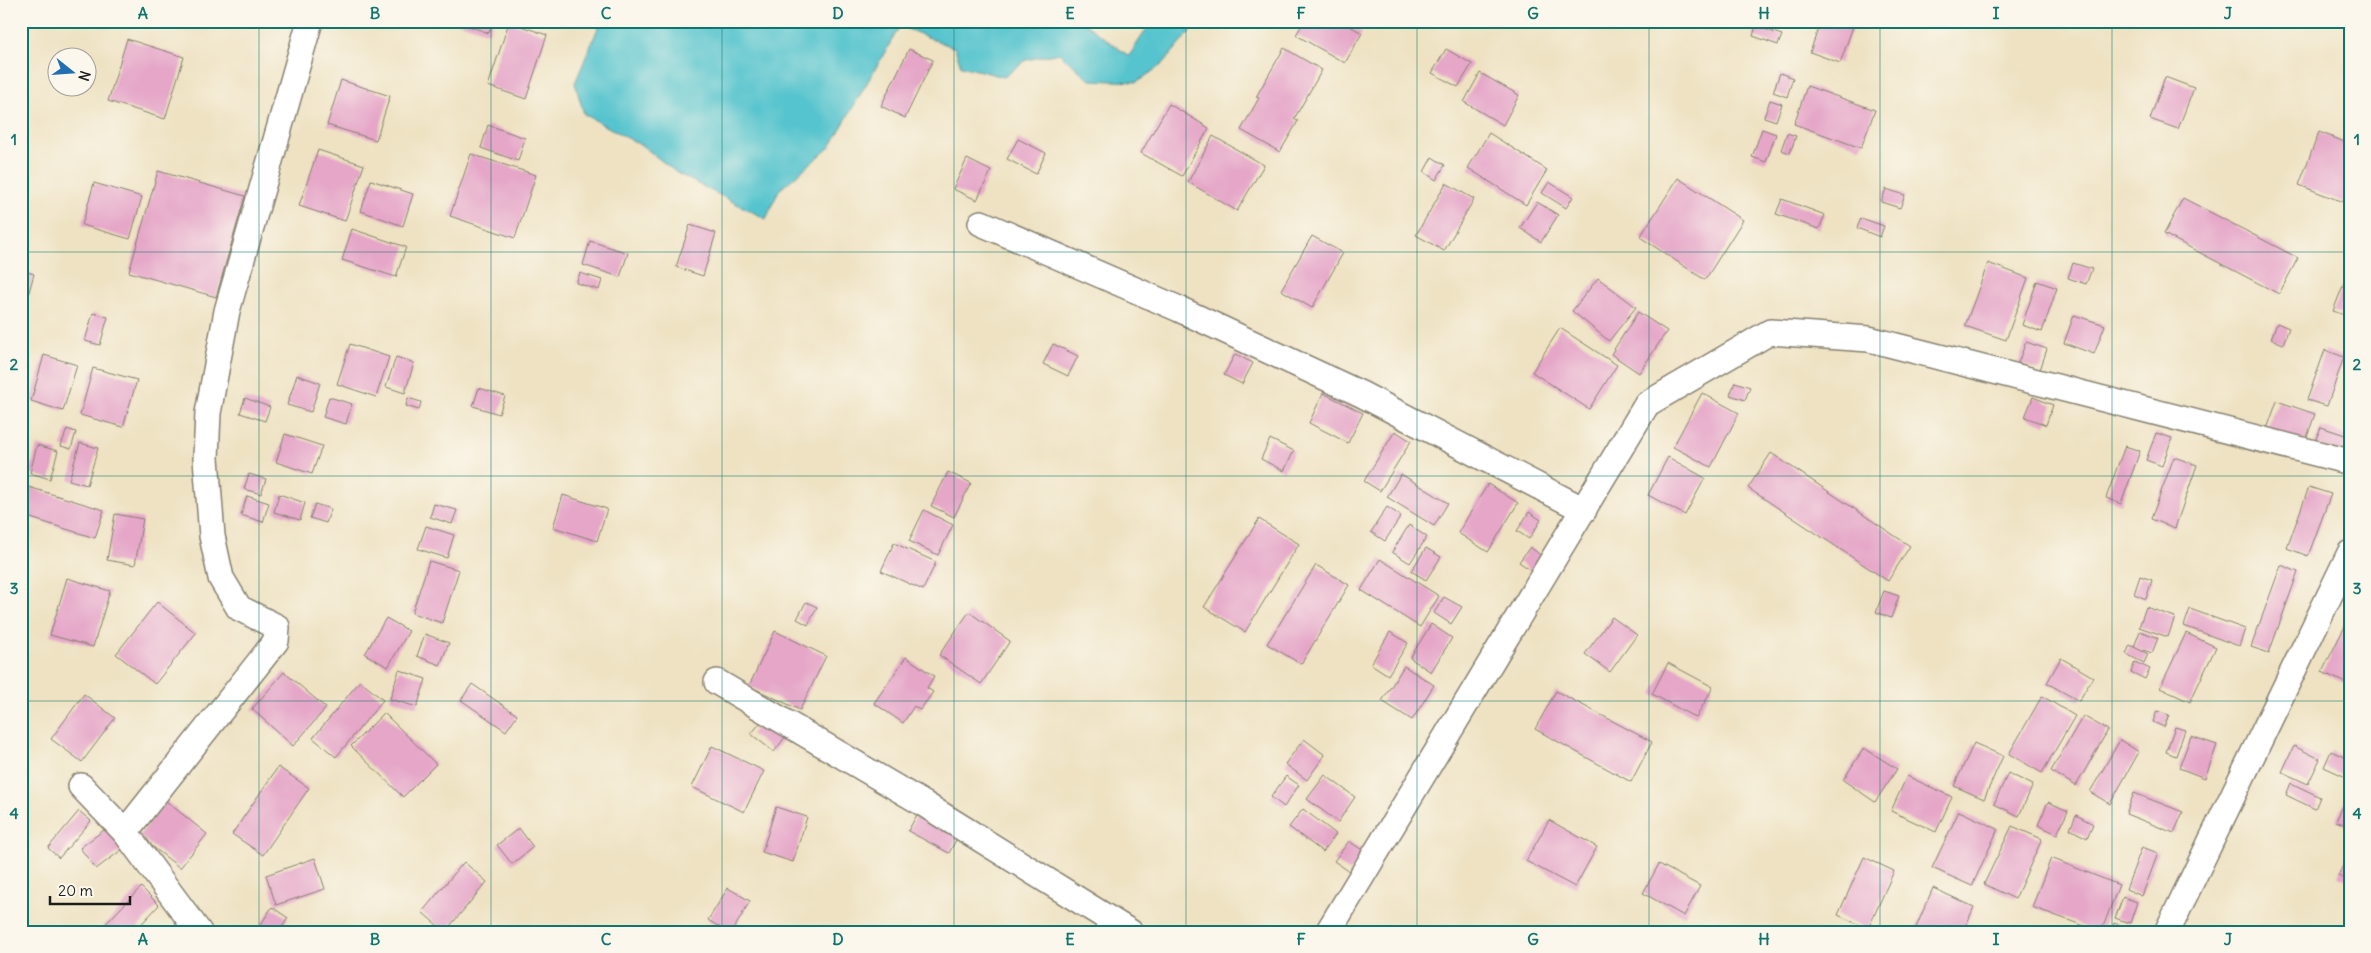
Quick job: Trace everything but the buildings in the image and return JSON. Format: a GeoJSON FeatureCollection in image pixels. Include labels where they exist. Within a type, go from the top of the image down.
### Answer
{"type":"FeatureCollection","features":[{"type":"Feature","properties":{"kind":"street"},"geometry":{"type":"LineString","coordinates":[[125,832],[276,641],[276,627],[239,608],[221,578],[212,536],[206,458],[208,413],[227,311],[310,21]]}},
{"type":"Feature","properties":{"kind":"street"},"geometry":{"type":"LineString","coordinates":[[981,223],[1179,309],[1362,394],[1584,510]]}},
{"type":"Feature","properties":{"kind":"street"},"geometry":{"type":"LineString","coordinates":[[1328,932],[1647,404],[1770,332],[1870,339],[2350,462]]}},
{"type":"Feature","properties":{"kind":"street"},"geometry":{"type":"LineString","coordinates":[[2167,932],[2350,552]]}},
{"type":"Feature","properties":{"kind":"street"},"geometry":{"type":"LineString","coordinates":[[717,682],[924,804],[1130,932]]}},
{"type":"Feature","properties":{"kind":"street"},"geometry":{"type":"LineString","coordinates":[[81,786],[125,832],[199,932]]}},
{"type":"Feature","properties":{"kind":"water"},"geometry":{"type":"Polygon","coordinates":[[[601,21],[1081,21],[1129,56],[1152,21],[1197,23],[1163,64],[1137,82],[1090,80],[1059,53],[1026,60],[1004,77],[961,66],[955,48],[900,26],[830,147],[779,190],[766,219],[677,173],[644,147],[584,114],[575,83],[601,21]]]}}]}
